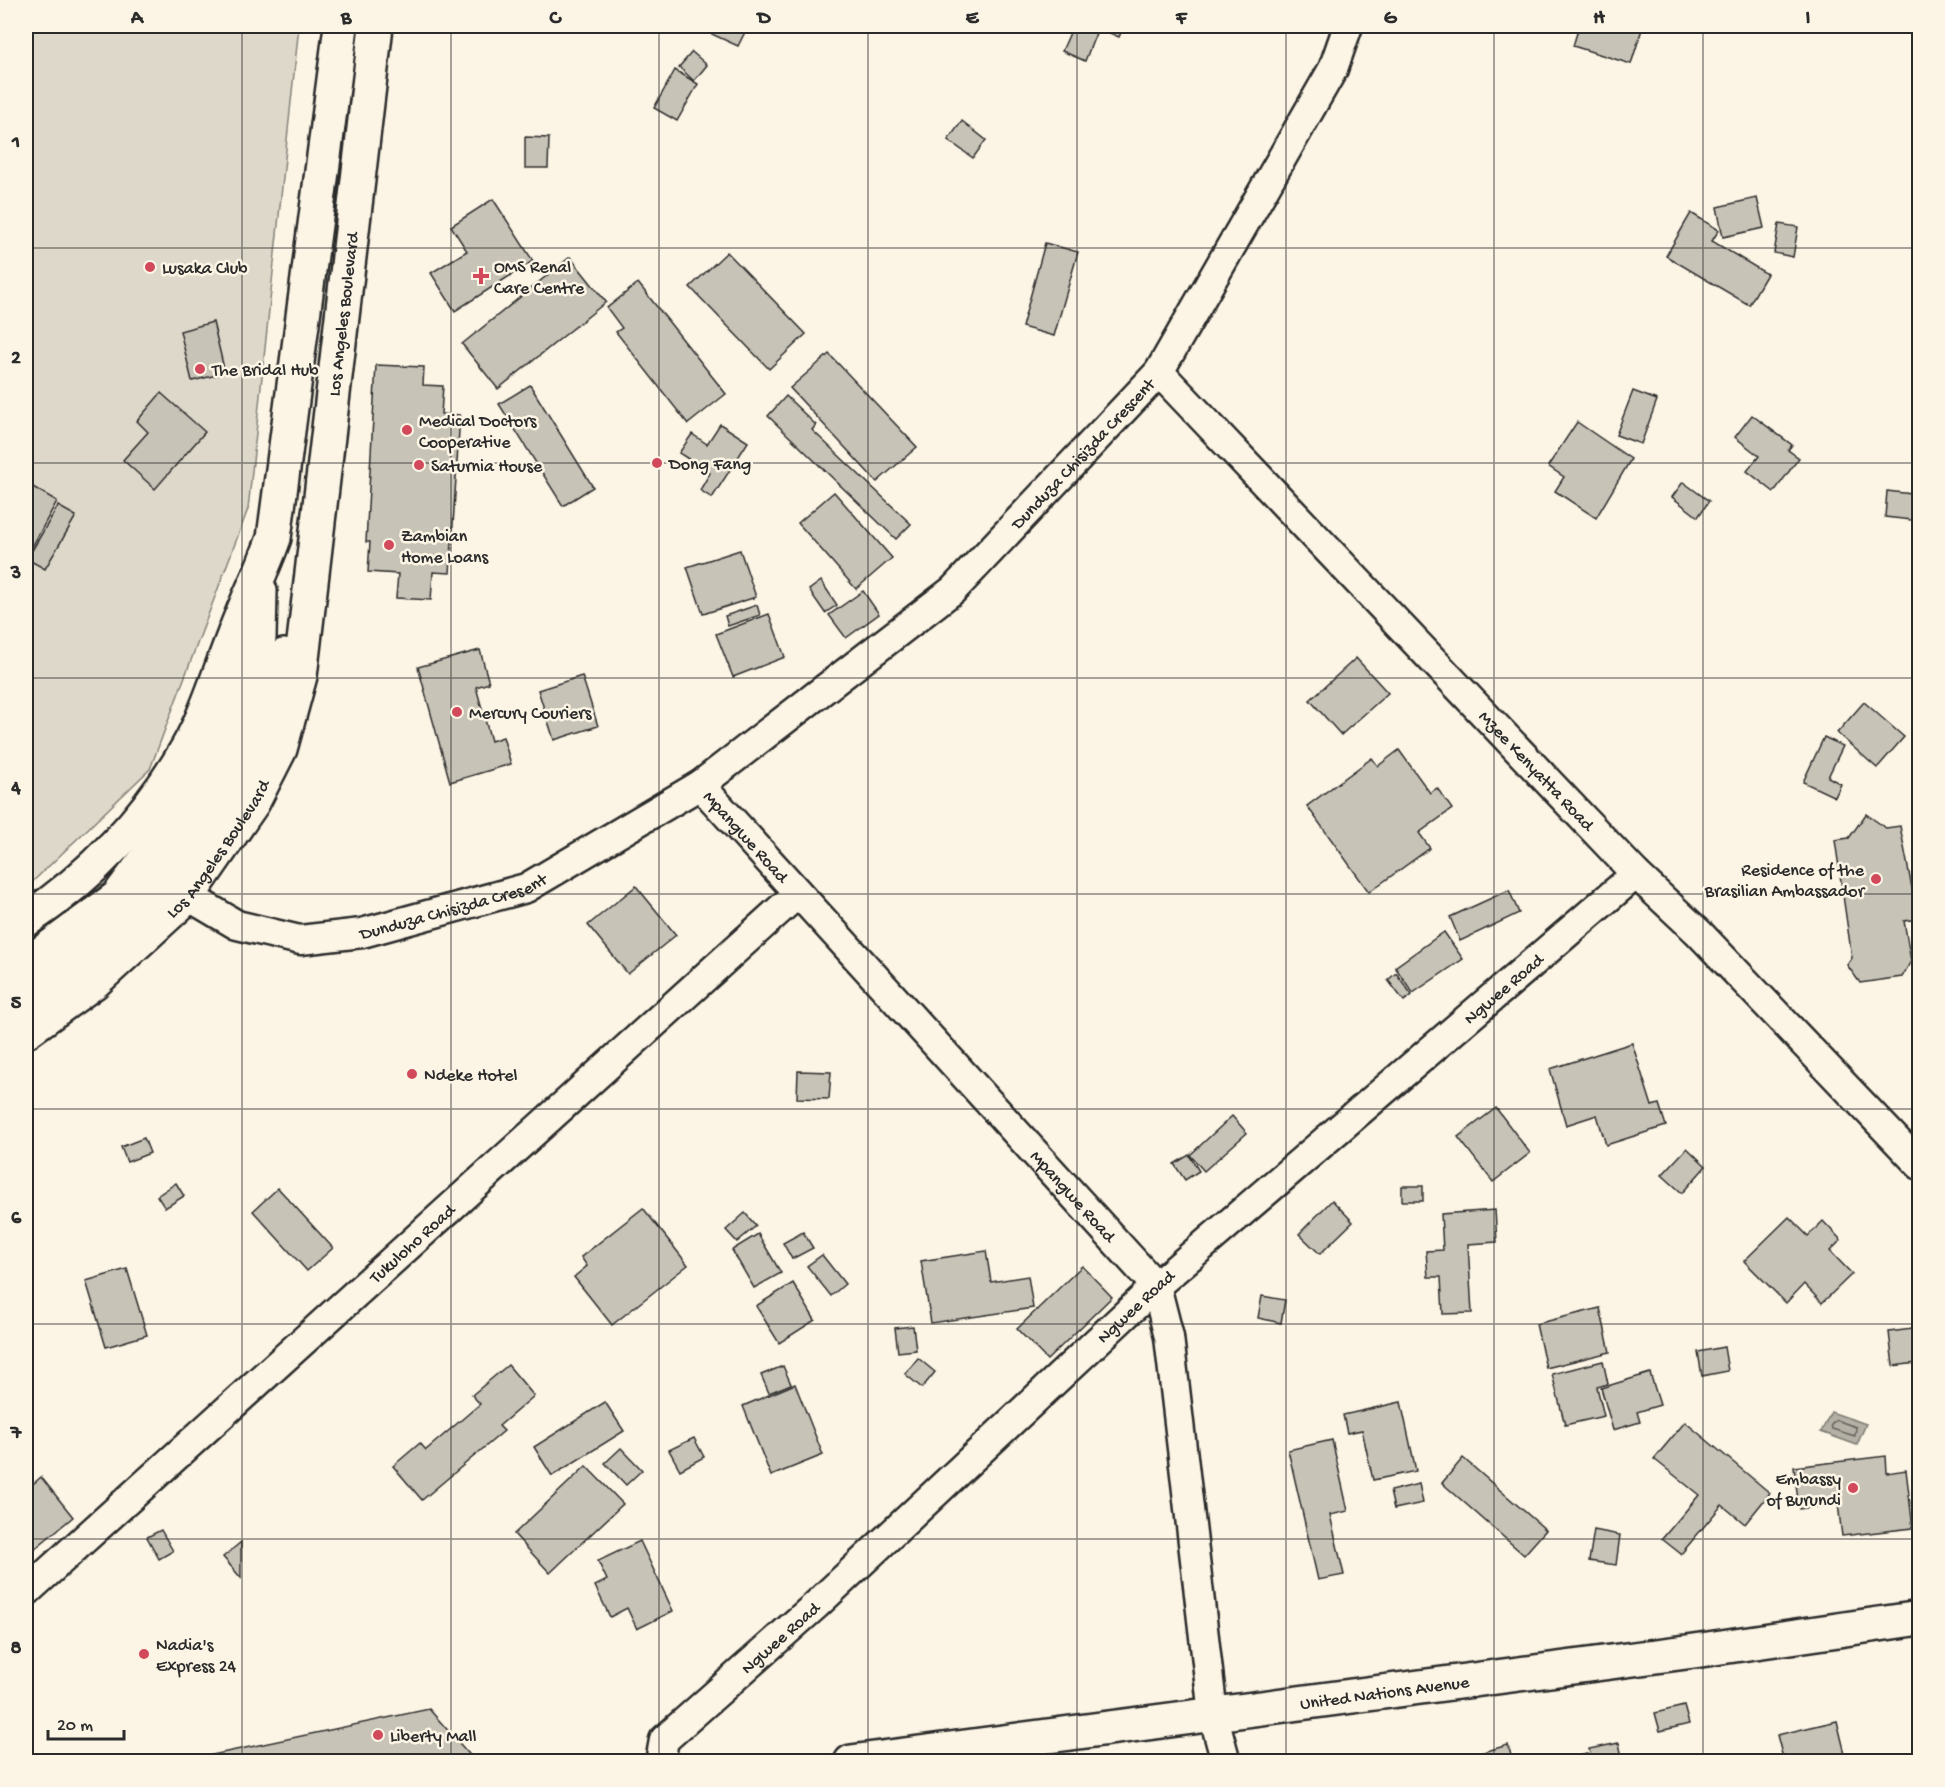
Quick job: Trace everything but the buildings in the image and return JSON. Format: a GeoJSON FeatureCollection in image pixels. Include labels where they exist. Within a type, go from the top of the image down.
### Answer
{"type":"FeatureCollection","features":[{"type":"Feature","properties":{"kind":"main road"},"geometry":{"type":"LineString","coordinates":[[26,920],[60,898],[130,831],[187,749],[213,691],[234,633],[260,578],[274,538],[341,26]]}},
{"type":"Feature","properties":{"kind":"main road","name":"Los Angeles Boulevard"},"geometry":{"type":"LineString","coordinates":[[26,1031],[94,982],[188,896],[253,802],[280,749],[300,676],[376,26]]}},
{"type":"Feature","properties":{"kind":"main road"},"geometry":{"type":"LineString","coordinates":[[26,965],[118,897],[196,792],[240,706],[259,638],[260,578]]}},
{"type":"Feature","properties":{"kind":"main road","name":"Los Angeles Boulevard"},"geometry":{"type":"LineString","coordinates":[[26,994],[136,915],[181,856],[218,804],[265,715],[289,642],[308,603]]}},
{"type":"Feature","properties":{"kind":"main road","name":"United Nations Avenue"},"geometry":{"type":"LineString","coordinates":[[851,1761],[1694,1652],[1920,1618]]}},
{"type":"Feature","properties":{"kind":"street","name":"Dunduza Chisizda Crescent"},"geometry":{"type":"LineString","coordinates":[[700,785],[953,590],[1159,372],[1333,69],[1348,26]]}},
{"type":"Feature","properties":{"kind":"street","name":"Mzee Kenyatta Road"},"geometry":{"type":"LineString","coordinates":[[1159,372],[1636,874],[1699,933],[1920,1165]]}},
{"type":"Feature","properties":{"kind":"street","name":"Mpangwe Road"},"geometry":{"type":"LineString","coordinates":[[700,785],[1156,1286],[1169,1337],[1213,1714],[1226,1761]]}},
{"type":"Feature","properties":{"kind":"street","name":"Dunduza Chisizda Cresent"},"geometry":{"type":"LineString","coordinates":[[188,896],[237,925],[300,940],[362,933],[526,888],[700,785]]}},
{"type":"Feature","properties":{"kind":"street","name":"Ngwee Road"},"geometry":{"type":"LineString","coordinates":[[660,1761],[664,1740],[816,1605],[1156,1286],[1636,874]]}},
{"type":"Feature","properties":{"kind":"street","name":"Tukuloho Road"},"geometry":{"type":"LineString","coordinates":[[26,1592],[797,894]]}},
{"type":"Feature","properties":{"kind":"shaded area","name":"Lusaka Club"},"geometry":{"type":"Polygon","coordinates":[[[26,26],[299,26],[248,509],[150,769],[26,888],[26,26]]]}},
{"type":"Feature","properties":{"kind":"water"},"geometry":{"type":"Polygon","coordinates":[[[1831,1412],[1866,1424],[1857,1445],[1821,1432],[1831,1412]]]}},
{"type":"Feature","properties":{"kind":"place","name":"Lusaka Club"},"geometry":{"type":"Point","coordinates":[150,267]}},
{"type":"Feature","properties":{"kind":"place","name":"OMS Renal Care Centre"},"geometry":{"type":"Point","coordinates":[481,276]}},
{"type":"Feature","properties":{"kind":"place","name":"The Bridal Hub"},"geometry":{"type":"Point","coordinates":[200,369]}},
{"type":"Feature","properties":{"kind":"place","name":"Medical Doctors Cooperative"},"geometry":{"type":"Point","coordinates":[407,430]}},
{"type":"Feature","properties":{"kind":"place","name":"Dong Fang"},"geometry":{"type":"Point","coordinates":[657,463]}},
{"type":"Feature","properties":{"kind":"place","name":"Saturnia House"},"geometry":{"type":"Point","coordinates":[419,465]}},
{"type":"Feature","properties":{"kind":"place","name":"Zambian Home Loans"},"geometry":{"type":"Point","coordinates":[389,545]}},
{"type":"Feature","properties":{"kind":"place","name":"Mercury Couriers"},"geometry":{"type":"Point","coordinates":[457,712]}},
{"type":"Feature","properties":{"kind":"place","name":"Residence of the Brasilian Ambassador"},"geometry":{"type":"Point","coordinates":[1876,879]}},
{"type":"Feature","properties":{"kind":"place","name":"Ndeke Hotel"},"geometry":{"type":"Point","coordinates":[412,1074]}},
{"type":"Feature","properties":{"kind":"place","name":"Embassy of Burundi"},"geometry":{"type":"Point","coordinates":[1853,1488]}},
{"type":"Feature","properties":{"kind":"place","name":"Nadia's Express 24"},"geometry":{"type":"Point","coordinates":[144,1654]}},
{"type":"Feature","properties":{"kind":"place","name":"Liberty Mall"},"geometry":{"type":"Point","coordinates":[378,1735]}}]}
